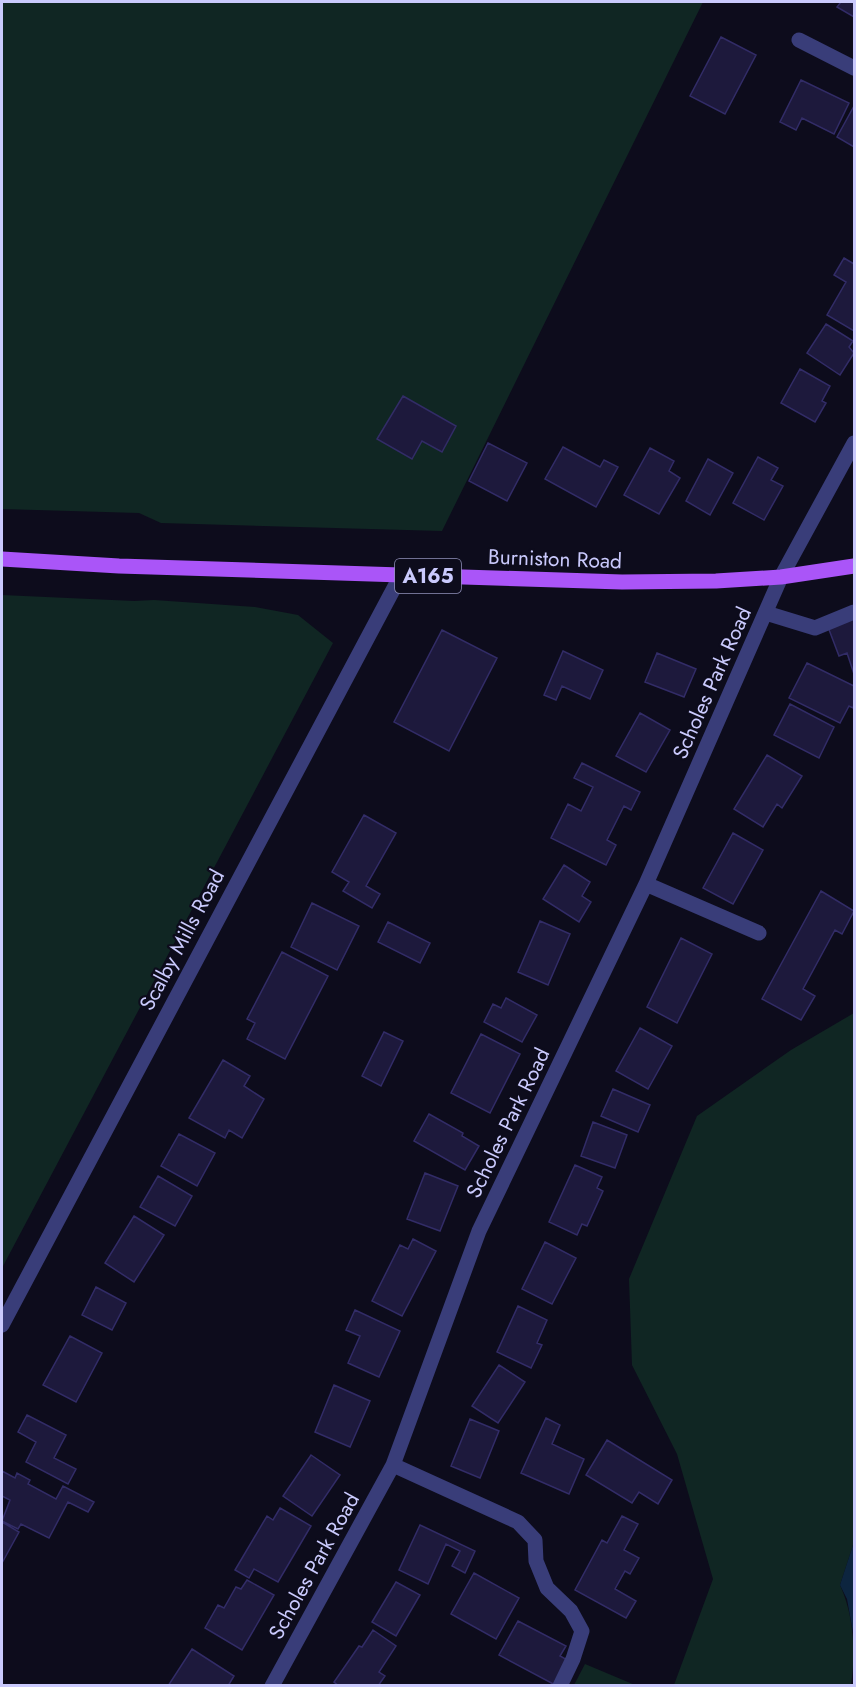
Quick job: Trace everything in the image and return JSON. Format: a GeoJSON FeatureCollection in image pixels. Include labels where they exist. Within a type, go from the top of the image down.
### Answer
{"type":"FeatureCollection","features":[{"type":"Feature","properties":{"kind":"main road","name":"Burniston Road"},"geometry":{"type":"LineString","coordinates":[[2,559],[119,566],[622,582],[781,578],[855,566]]}},
{"type":"Feature","properties":{"kind":"street"},"geometry":{"type":"LineString","coordinates":[[799,40],[855,68]]}},
{"type":"Feature","properties":{"kind":"street","name":"Scholes Park Road"},"geometry":{"type":"LineString","coordinates":[[272,1686],[393,1465],[479,1232],[646,884],[781,578],[855,443]]}},
{"type":"Feature","properties":{"kind":"street","name":"Scalby Mills Road"},"geometry":{"type":"LineString","coordinates":[[2,1324],[401,575]]}},
{"type":"Feature","properties":{"kind":"street"},"geometry":{"type":"LineString","coordinates":[[766,613],[815,628],[855,612]]}},
{"type":"Feature","properties":{"kind":"street"},"geometry":{"type":"LineString","coordinates":[[646,884],[759,933]]}},
{"type":"Feature","properties":{"kind":"street"},"geometry":{"type":"LineString","coordinates":[[393,1465],[518,1522],[535,1540],[536,1561],[547,1588],[571,1611],[582,1630],[573,1659],[560,1686]]}},
{"type":"Feature","properties":{"kind":"green space"},"geometry":{"type":"Polygon","coordinates":[[[2,2],[703,2],[442,531],[161,523],[139,513],[2,509],[2,2]]]}},
{"type":"Feature","properties":{"kind":"green space"},"geometry":{"type":"Polygon","coordinates":[[[2,595],[154,600],[255,607],[298,615],[333,643],[2,1268],[2,595]]]}},
{"type":"Feature","properties":{"kind":"green space"},"geometry":{"type":"Polygon","coordinates":[[[854,1013],[854,1542],[840,1585],[853,1634],[851,1685],[674,1685],[713,1579],[677,1454],[632,1365],[629,1279],[697,1116],[791,1050],[854,1013]]]}},
{"type":"Feature","properties":{"kind":"green space"},"geometry":{"type":"Polygon","coordinates":[[[585,1664],[635,1685],[574,1685],[585,1664]]]}},
{"type":"Feature","properties":{"kind":"water"},"geometry":{"type":"Polygon","coordinates":[[[854,1542],[854,1638],[847,1599],[840,1585],[854,1542]]]}},
{"type":"Feature","properties":{"kind":"building"},"geometry":{"type":"Polygon","coordinates":[[[841,2],[854,2],[854,17],[837,7],[841,2]]]}},
{"type":"Feature","properties":{"kind":"building"},"geometry":{"type":"Polygon","coordinates":[[[721,37],[756,55],[725,114],[690,96],[721,37]]]}},
{"type":"Feature","properties":{"kind":"building"},"geometry":{"type":"Polygon","coordinates":[[[801,80],[849,103],[834,134],[802,118],[796,130],[780,122],[801,80]]]}},
{"type":"Feature","properties":{"kind":"building"},"geometry":{"type":"Polygon","coordinates":[[[854,106],[854,147],[837,137],[854,106]]]}},
{"type":"Feature","properties":{"kind":"building"},"geometry":{"type":"Polygon","coordinates":[[[844,258],[854,264],[854,331],[827,315],[846,282],[834,275],[844,258]]]}},
{"type":"Feature","properties":{"kind":"building"},"geometry":{"type":"Polygon","coordinates":[[[826,324],[853,341],[849,347],[854,353],[840,375],[807,353],[826,324]]]}},
{"type":"Feature","properties":{"kind":"building"},"geometry":{"type":"Polygon","coordinates":[[[800,369],[830,386],[822,401],[826,403],[815,422],[781,403],[800,369]]]}},
{"type":"Feature","properties":{"kind":"building"},"geometry":{"type":"Polygon","coordinates":[[[403,396],[456,426],[442,452],[422,441],[412,459],[377,439],[403,396]]]}},
{"type":"Feature","properties":{"kind":"building"},"geometry":{"type":"Polygon","coordinates":[[[488,443],[527,463],[507,501],[469,481],[488,443]]]}},
{"type":"Feature","properties":{"kind":"building"},"geometry":{"type":"Polygon","coordinates":[[[563,447],[600,467],[604,460],[618,467],[596,507],[545,479],[563,447]]]}},
{"type":"Feature","properties":{"kind":"building"},"geometry":{"type":"Polygon","coordinates":[[[650,448],[674,461],[669,471],[680,478],[659,514],[624,495],[650,448]]]}},
{"type":"Feature","properties":{"kind":"building"},"geometry":{"type":"Polygon","coordinates":[[[758,457],[778,468],[771,480],[783,486],[764,520],[733,503],[758,457]]]}},
{"type":"Feature","properties":{"kind":"building"},"geometry":{"type":"Polygon","coordinates":[[[708,459],[733,473],[710,515],[686,501],[708,459]]]}},
{"type":"Feature","properties":{"kind":"building"},"geometry":{"type":"Polygon","coordinates":[[[854,618],[854,674],[847,653],[839,656],[828,627],[854,618]]]}},
{"type":"Feature","properties":{"kind":"building"},"geometry":{"type":"Polygon","coordinates":[[[442,630],[497,658],[449,751],[394,722],[442,630]]]}},
{"type":"Feature","properties":{"kind":"building"},"geometry":{"type":"Polygon","coordinates":[[[563,651],[603,670],[590,699],[562,686],[556,700],[544,695],[563,651]]]}},
{"type":"Feature","properties":{"kind":"building"},"geometry":{"type":"Polygon","coordinates":[[[657,653],[696,669],[684,697],[645,682],[657,653]]]}},
{"type":"Feature","properties":{"kind":"building"},"geometry":{"type":"Polygon","coordinates":[[[807,663],[854,686],[853,708],[849,706],[840,723],[789,698],[807,663]]]}},
{"type":"Feature","properties":{"kind":"building"},"geometry":{"type":"Polygon","coordinates":[[[790,704],[834,727],[819,758],[774,735],[790,704]]]}},
{"type":"Feature","properties":{"kind":"building"},"geometry":{"type":"Polygon","coordinates":[[[640,713],[670,730],[646,772],[616,756],[640,713]]]}},
{"type":"Feature","properties":{"kind":"building"},"geometry":{"type":"Polygon","coordinates":[[[767,755],[802,776],[782,808],[777,804],[763,827],[734,809],[767,755]]]}},
{"type":"Feature","properties":{"kind":"building"},"geometry":{"type":"Polygon","coordinates":[[[582,763],[640,792],[631,810],[624,806],[607,840],[616,845],[606,865],[551,838],[568,804],[581,811],[593,787],[574,778],[582,763]]]}},
{"type":"Feature","properties":{"kind":"building"},"geometry":{"type":"Polygon","coordinates":[[[364,815],[396,833],[366,886],[380,894],[372,908],[343,891],[349,882],[332,872],[364,815]]]}},
{"type":"Feature","properties":{"kind":"building"},"geometry":{"type":"Polygon","coordinates":[[[733,833],[763,850],[733,904],[703,888],[733,833]]]}},
{"type":"Feature","properties":{"kind":"building"},"geometry":{"type":"Polygon","coordinates":[[[564,865],[590,882],[582,896],[591,902],[579,922],[543,899],[564,865]]]}},
{"type":"Feature","properties":{"kind":"building"},"geometry":{"type":"Polygon","coordinates":[[[821,891],[854,911],[842,934],[835,930],[803,989],[815,996],[801,1020],[762,999],[821,891]]]}},
{"type":"Feature","properties":{"kind":"building"},"geometry":{"type":"Polygon","coordinates":[[[312,903],[359,926],[337,970],[291,947],[312,903]]]}},
{"type":"Feature","properties":{"kind":"building"},"geometry":{"type":"Polygon","coordinates":[[[540,921],[570,934],[548,985],[518,972],[540,921]]]}},
{"type":"Feature","properties":{"kind":"building"},"geometry":{"type":"Polygon","coordinates":[[[388,922],[430,943],[420,963],[378,942],[388,922]]]}},
{"type":"Feature","properties":{"kind":"building"},"geometry":{"type":"Polygon","coordinates":[[[681,938],[712,954],[677,1023],[647,1007],[681,938]]]}},
{"type":"Feature","properties":{"kind":"building"},"geometry":{"type":"Polygon","coordinates":[[[282,952],[328,976],[285,1059],[247,1039],[255,1023],[247,1019],[282,952]]]}},
{"type":"Feature","properties":{"kind":"building"},"geometry":{"type":"Polygon","coordinates":[[[506,998],[537,1015],[522,1042],[484,1022],[493,1004],[501,1008],[506,998]]]}},
{"type":"Feature","properties":{"kind":"building"},"geometry":{"type":"Polygon","coordinates":[[[640,1028],[672,1046],[648,1089],[616,1071],[640,1028]]]}},
{"type":"Feature","properties":{"kind":"building"},"geometry":{"type":"Polygon","coordinates":[[[384,1032],[403,1041],[381,1086],[362,1076],[384,1032]]]}},
{"type":"Feature","properties":{"kind":"building"},"geometry":{"type":"Polygon","coordinates":[[[481,1034],[520,1054],[490,1113],[451,1093],[481,1034]]]}},
{"type":"Feature","properties":{"kind":"building"},"geometry":{"type":"Polygon","coordinates":[[[223,1060],[250,1076],[244,1086],[264,1099],[242,1138],[229,1130],[225,1138],[189,1118],[223,1060]]]}},
{"type":"Feature","properties":{"kind":"building"},"geometry":{"type":"Polygon","coordinates":[[[613,1089],[650,1105],[638,1132],[601,1116],[613,1089]]]}},
{"type":"Feature","properties":{"kind":"building"},"geometry":{"type":"Polygon","coordinates":[[[429,1114],[463,1133],[462,1136],[479,1146],[465,1170],[414,1141],[429,1114]]]}},
{"type":"Feature","properties":{"kind":"building"},"geometry":{"type":"Polygon","coordinates":[[[593,1122],[627,1135],[615,1168],[581,1156],[593,1122]]]}},
{"type":"Feature","properties":{"kind":"building"},"geometry":{"type":"Polygon","coordinates":[[[179,1134],[215,1153],[197,1186],[161,1166],[179,1134]]]}},
{"type":"Feature","properties":{"kind":"building"},"geometry":{"type":"Polygon","coordinates":[[[575,1165],[602,1177],[597,1188],[603,1191],[587,1226],[582,1224],[577,1235],[549,1222],[575,1165]]]}},
{"type":"Feature","properties":{"kind":"building"},"geometry":{"type":"Polygon","coordinates":[[[425,1173],[458,1186],[440,1231],[407,1219],[425,1173]]]}},
{"type":"Feature","properties":{"kind":"building"},"geometry":{"type":"Polygon","coordinates":[[[158,1176],[192,1196],[175,1226],[140,1207],[158,1176]]]}},
{"type":"Feature","properties":{"kind":"building"},"geometry":{"type":"Polygon","coordinates":[[[134,1216],[164,1235],[134,1282],[105,1263],[134,1216]]]}},
{"type":"Feature","properties":{"kind":"building"},"geometry":{"type":"Polygon","coordinates":[[[413,1239],[436,1251],[402,1316],[372,1301],[400,1245],[408,1249],[413,1239]]]}},
{"type":"Feature","properties":{"kind":"building"},"geometry":{"type":"Polygon","coordinates":[[[545,1242],[576,1258],[552,1304],[522,1289],[545,1242]]]}},
{"type":"Feature","properties":{"kind":"building"},"geometry":{"type":"Polygon","coordinates":[[[96,1287],[126,1303],[112,1330],[82,1315],[96,1287]]]}},
{"type":"Feature","properties":{"kind":"building"},"geometry":{"type":"Polygon","coordinates":[[[518,1306],[547,1320],[537,1343],[542,1345],[531,1368],[497,1352],[518,1306]]]}},
{"type":"Feature","properties":{"kind":"building"},"geometry":{"type":"Polygon","coordinates":[[[355,1310],[400,1331],[379,1377],[348,1363],[360,1336],[346,1330],[355,1310]]]}},
{"type":"Feature","properties":{"kind":"building"},"geometry":{"type":"Polygon","coordinates":[[[70,1336],[102,1353],[76,1402],[43,1385],[70,1336]]]}},
{"type":"Feature","properties":{"kind":"building"},"geometry":{"type":"Polygon","coordinates":[[[499,1365],[525,1382],[498,1423],[472,1406],[499,1365]]]}},
{"type":"Feature","properties":{"kind":"building"},"geometry":{"type":"Polygon","coordinates":[[[334,1385],[370,1401],[350,1447],[315,1432],[334,1385]]]}},
{"type":"Feature","properties":{"kind":"building"},"geometry":{"type":"Polygon","coordinates":[[[27,1415],[66,1435],[54,1458],[76,1469],[68,1484],[26,1462],[36,1442],[18,1432],[27,1415]]]}},
{"type":"Feature","properties":{"kind":"building"},"geometry":{"type":"Polygon","coordinates":[[[546,1418],[560,1425],[552,1444],[584,1459],[569,1494],[521,1473],[546,1418]]]}},
{"type":"Feature","properties":{"kind":"building"},"geometry":{"type":"Polygon","coordinates":[[[470,1419],[499,1431],[480,1478],[451,1466],[470,1419]]]}},
{"type":"Feature","properties":{"kind":"building"},"geometry":{"type":"Polygon","coordinates":[[[607,1440],[672,1480],[658,1504],[639,1492],[632,1503],[586,1475],[607,1440]]]}},
{"type":"Feature","properties":{"kind":"building"},"geometry":{"type":"Polygon","coordinates":[[[311,1455],[340,1475],[312,1516],[283,1496],[311,1455]]]}},
{"type":"Feature","properties":{"kind":"building"},"geometry":{"type":"Polygon","coordinates":[[[2,1471],[15,1478],[17,1473],[30,1480],[28,1484],[56,1499],[63,1486],[94,1502],[88,1512],[68,1502],[49,1538],[21,1524],[18,1529],[2,1521],[10,1500],[2,1496],[2,1471]]]}},
{"type":"Feature","properties":{"kind":"building"},"geometry":{"type":"Polygon","coordinates":[[[280,1508],[311,1526],[278,1582],[254,1569],[249,1578],[235,1570],[267,1516],[273,1520],[280,1508]]]}},
{"type":"Feature","properties":{"kind":"building"},"geometry":{"type":"Polygon","coordinates":[[[622,1516],[638,1524],[624,1550],[639,1558],[630,1574],[625,1571],[615,1589],[636,1601],[626,1618],[575,1590],[602,1540],[607,1543],[622,1516]]]}},
{"type":"Feature","properties":{"kind":"building"},"geometry":{"type":"Polygon","coordinates":[[[2,1522],[19,1532],[2,1563],[2,1522]]]}},
{"type":"Feature","properties":{"kind":"building"},"geometry":{"type":"Polygon","coordinates":[[[420,1525],[475,1551],[465,1573],[452,1566],[460,1551],[446,1544],[428,1584],[399,1570],[420,1525]]]}},
{"type":"Feature","properties":{"kind":"building"},"geometry":{"type":"Polygon","coordinates":[[[474,1573],[519,1598],[496,1639],[451,1614],[474,1573]]]}},
{"type":"Feature","properties":{"kind":"building"},"geometry":{"type":"Polygon","coordinates":[[[247,1580],[274,1595],[242,1650],[205,1628],[218,1605],[224,1608],[236,1587],[241,1589],[247,1580]]]}},
{"type":"Feature","properties":{"kind":"building"},"geometry":{"type":"Polygon","coordinates":[[[396,1582],[420,1595],[396,1636],[372,1622],[396,1582]]]}},
{"type":"Feature","properties":{"kind":"building"},"geometry":{"type":"Polygon","coordinates":[[[518,1621],[566,1646],[560,1656],[571,1662],[557,1686],[499,1655],[518,1621]]]}},
{"type":"Feature","properties":{"kind":"building"},"geometry":{"type":"Polygon","coordinates":[[[373,1630],[396,1646],[379,1672],[385,1676],[378,1686],[339,1686],[334,1682],[373,1630]]]}},
{"type":"Feature","properties":{"kind":"building"},"geometry":{"type":"Polygon","coordinates":[[[192,1649],[234,1676],[228,1686],[168,1686],[192,1649]]]}}]}
